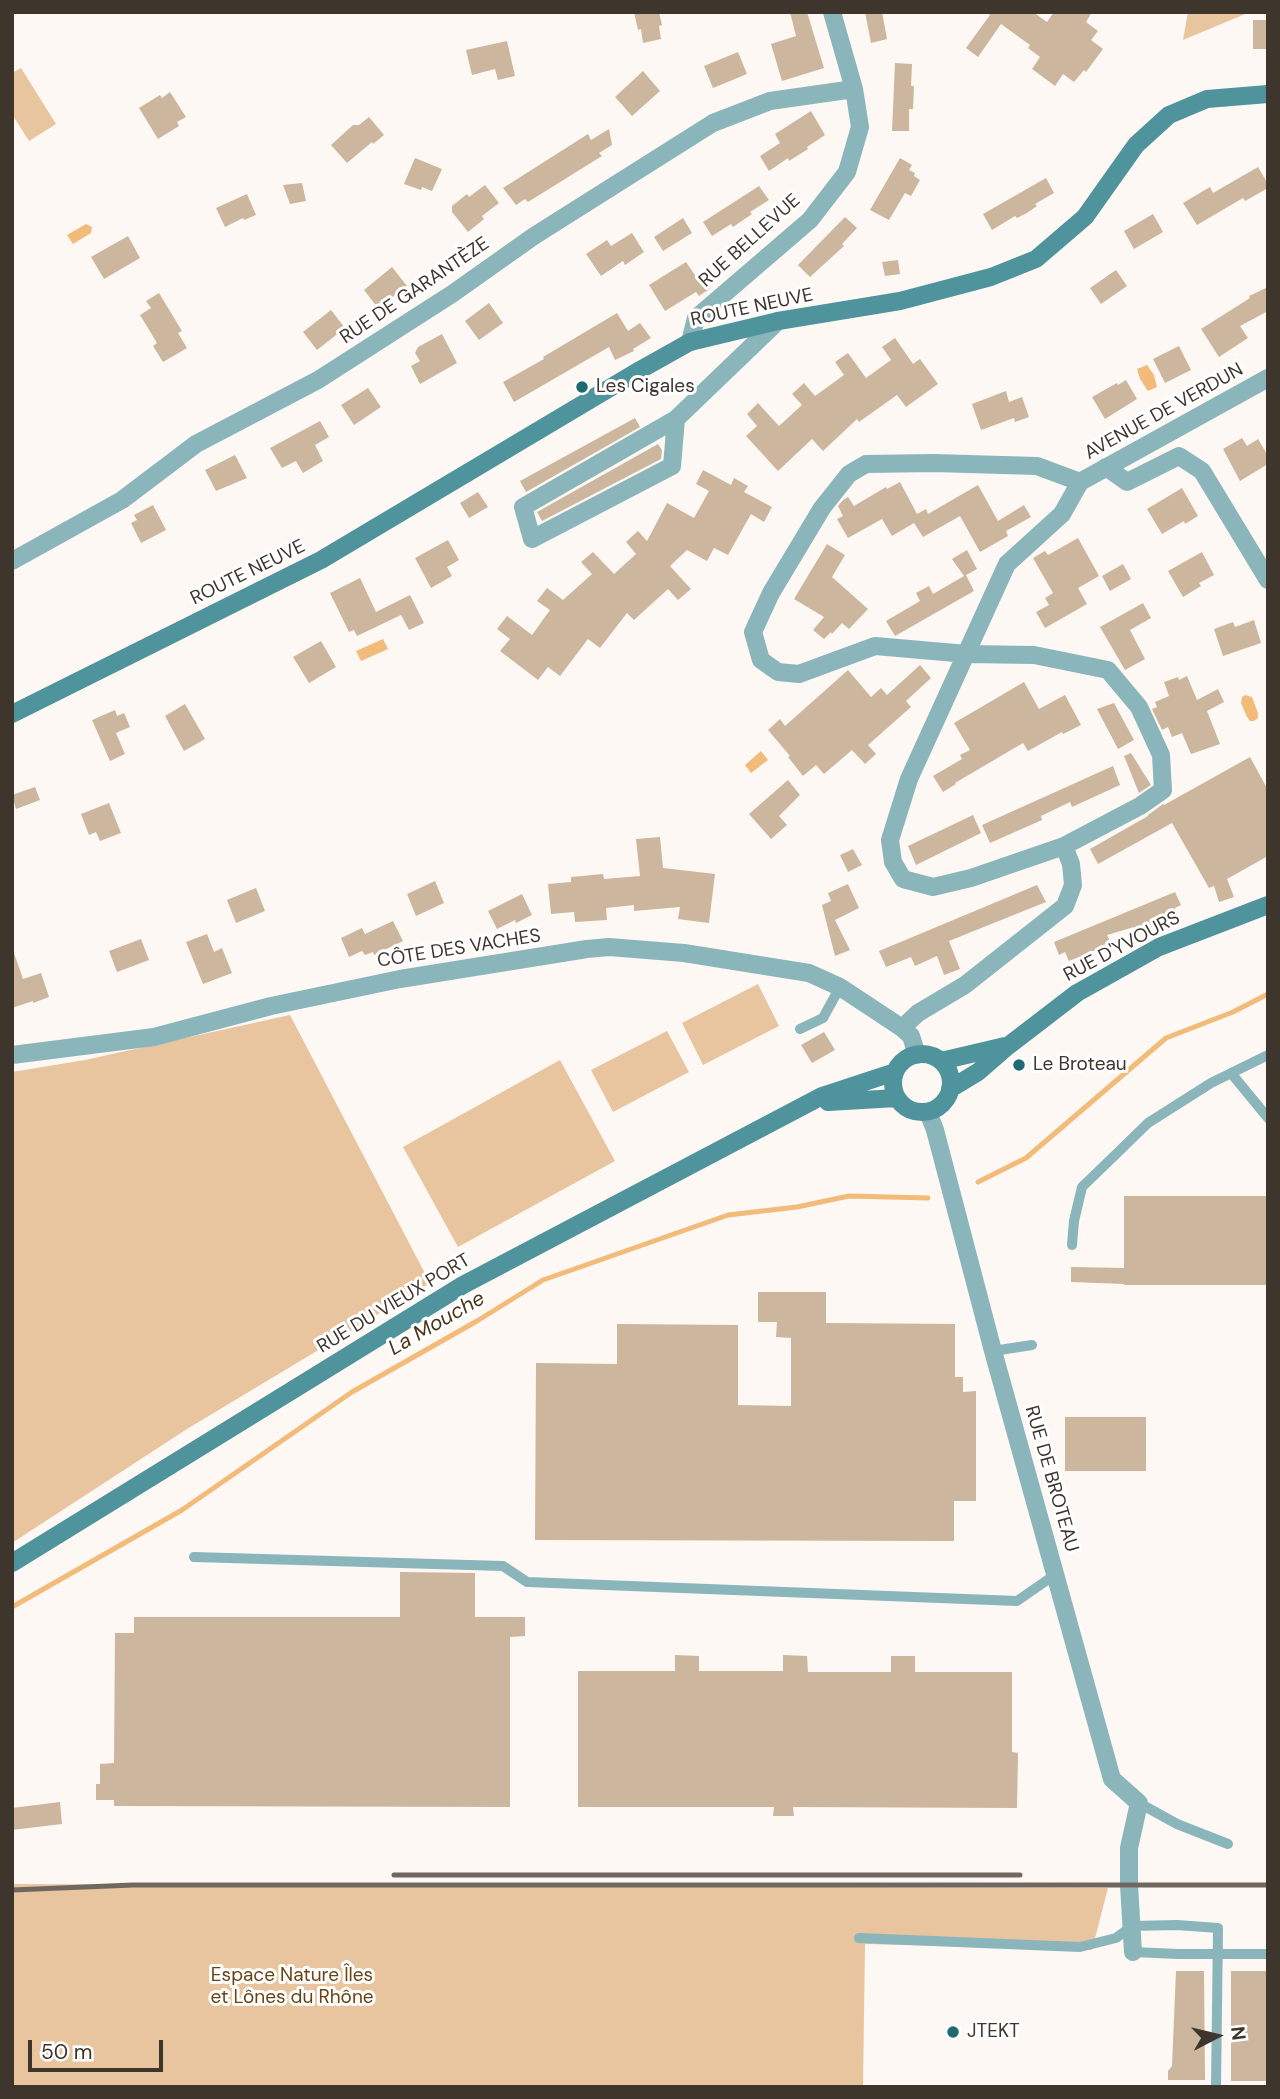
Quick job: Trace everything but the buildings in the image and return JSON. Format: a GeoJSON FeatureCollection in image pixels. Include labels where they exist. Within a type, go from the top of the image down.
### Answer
{"type":"FeatureCollection","features":[{"type":"Feature","properties":{"kind":"main road","name":"ROUTE NEUVE"},"geometry":{"type":"LineString","coordinates":[[12,714],[321,560],[690,342],[778,321],[900,301],[991,276],[1036,259],[1085,217],[1136,145],[1169,115],[1207,99],[1268,94]]}},
{"type":"Feature","properties":{"kind":"main road","name":"RUE D'YVOURS"},"geometry":{"type":"LineString","coordinates":[[950,1088],[978,1072],[1077,993],[1159,947],[1267,907]]}},
{"type":"Feature","properties":{"kind":"main road"},"geometry":{"type":"LineString","coordinates":[[941,1061],[1008,1046]]}},
{"type":"Feature","properties":{"kind":"main road"},"geometry":{"type":"LineString","coordinates":[[917,1055],[933,1056],[941,1061],[949,1074],[950,1088],[943,1103],[928,1112],[910,1110],[897,1098],[893,1081],[900,1064],[917,1055]]}},
{"type":"Feature","properties":{"kind":"main road","name":"RUE DU VIEUX PORT"},"geometry":{"type":"LineString","coordinates":[[12,1563],[463,1285],[822,1096],[895,1072]]}},
{"type":"Feature","properties":{"kind":"main road"},"geometry":{"type":"LineString","coordinates":[[810,1103],[897,1098]]}},
{"type":"Feature","properties":{"kind":"street","name":"RUE BELLEVUE"},"geometry":{"type":"LineString","coordinates":[[690,342],[696,318],[810,220],[847,172],[860,127],[854,89],[832,12]]}},
{"type":"Feature","properties":{"kind":"street","name":"RUE DE GARANTÈZE"},"geometry":{"type":"LineString","coordinates":[[12,561],[122,500],[196,444],[318,380],[452,294],[534,236],[713,123],[770,101],[854,89]]}},
{"type":"Feature","properties":{"kind":"street"},"geometry":{"type":"LineString","coordinates":[[676,419],[672,466],[532,539],[523,507],[676,419],[778,321]]}},
{"type":"Feature","properties":{"kind":"street","name":"AVENUE DE VERDUN"},"geometry":{"type":"LineString","coordinates":[[1080,482],[1037,466],[866,464],[849,474],[822,508],[771,593],[753,632],[761,660],[778,672],[799,674],[874,646],[967,654],[1034,655],[1108,670],[1139,707],[1161,755],[1163,790],[1140,806],[1063,846],[971,878],[933,887],[903,880],[893,862],[890,840],[909,779],[967,654],[1007,564],[1062,514],[1080,482],[1268,379]]}},
{"type":"Feature","properties":{"kind":"street"},"geometry":{"type":"LineString","coordinates":[[1106,467],[1127,482],[1179,456],[1202,471],[1268,580]]}},
{"type":"Feature","properties":{"kind":"street"},"geometry":{"type":"LineString","coordinates":[[917,1055],[911,1036],[902,1028],[918,1013],[965,985],[1065,906],[1073,885],[1071,863],[1063,846]]}},
{"type":"Feature","properties":{"kind":"street","name":"CÔTE DES VACHES"},"geometry":{"type":"LineString","coordinates":[[12,1055],[154,1037],[271,1006],[387,982],[587,949],[620,947],[684,953],[810,972],[840,987],[902,1028]]}},
{"type":"Feature","properties":{"kind":"street","name":"RUE DE BROTEAU"},"geometry":{"type":"LineString","coordinates":[[928,1112],[1112,1779],[1139,1803]]}},
{"type":"Feature","properties":{"kind":"street"},"geometry":{"type":"LineString","coordinates":[[1133,1952],[1129,1848],[1139,1803]]}},
{"type":"Feature","properties":{"kind":"lane"},"geometry":{"type":"LineString","coordinates":[[800,1029],[823,1018],[840,987]]}},
{"type":"Feature","properties":{"kind":"lane"},"geometry":{"type":"LineString","coordinates":[[1072,1245],[1074,1221],[1082,1187],[1148,1123],[1211,1083],[1268,1055]]}},
{"type":"Feature","properties":{"kind":"lane"},"geometry":{"type":"LineString","coordinates":[[1231,1073],[1268,1118]]}},
{"type":"Feature","properties":{"kind":"lane"},"geometry":{"type":"LineString","coordinates":[[993,1351],[1032,1345]]}},
{"type":"Feature","properties":{"kind":"lane"},"geometry":{"type":"LineString","coordinates":[[194,1557],[503,1566],[527,1582],[1017,1601],[1056,1574]]}},
{"type":"Feature","properties":{"kind":"lane"},"geometry":{"type":"LineString","coordinates":[[1139,1803],[1177,1824],[1228,1844]]}},
{"type":"Feature","properties":{"kind":"lane"},"geometry":{"type":"LineString","coordinates":[[859,1938],[1080,1947],[1116,1938],[1132,1926],[1217,1928],[1219,1955],[1216,2087]]}},
{"type":"Feature","properties":{"kind":"lane"},"geometry":{"type":"LineString","coordinates":[[1133,1952],[1268,1954]]}},
{"type":"Feature","properties":{"kind":"green space"},"geometry":{"type":"Polygon","coordinates":[[[1188,12],[1250,12],[1183,40],[1188,12]]]}},
{"type":"Feature","properties":{"kind":"green space"},"geometry":{"type":"Polygon","coordinates":[[[21,68],[56,124],[29,141],[12,114],[12,73],[21,68]]]}},
{"type":"Feature","properties":{"kind":"green space"},"geometry":{"type":"Polygon","coordinates":[[[758,984],[779,1026],[703,1065],[682,1023],[758,984]]]}},
{"type":"Feature","properties":{"kind":"green space"},"geometry":{"type":"Polygon","coordinates":[[[290,1015],[430,1283],[187,1429],[12,1543],[12,1072],[85,1060],[290,1015]]]}},
{"type":"Feature","properties":{"kind":"green space"},"geometry":{"type":"Polygon","coordinates":[[[667,1031],[689,1072],[613,1112],[591,1070],[667,1031]]]}},
{"type":"Feature","properties":{"kind":"green space"},"geometry":{"type":"Polygon","coordinates":[[[560,1060],[615,1161],[458,1247],[403,1147],[560,1060]]]}},
{"type":"Feature","properties":{"kind":"green space","name":"Espace Nature Îles et Lônes du Rhône"},"geometry":{"type":"Polygon","coordinates":[[[12,1884],[1108,1888],[1092,1950],[865,1944],[863,2087],[12,2087],[12,1884]]]}},
{"type":"Feature","properties":{"kind":"shaded area"},"geometry":{"type":"Polygon","coordinates":[[[86,224],[92,227],[91,233],[73,244],[67,235],[86,224]]]}},
{"type":"Feature","properties":{"kind":"shaded area"},"geometry":{"type":"Polygon","coordinates":[[[1147,365],[1154,375],[1157,387],[1148,391],[1137,369],[1147,365]]]}},
{"type":"Feature","properties":{"kind":"shaded area"},"geometry":{"type":"Polygon","coordinates":[[[383,639],[388,649],[361,661],[356,651],[383,639]]]}},
{"type":"Feature","properties":{"kind":"shaded area"},"geometry":{"type":"Polygon","coordinates":[[[1245,695],[1252,697],[1258,713],[1258,718],[1254,721],[1247,717],[1241,703],[1245,695]]]}},
{"type":"Feature","properties":{"kind":"shaded area"},"geometry":{"type":"Polygon","coordinates":[[[761,751],[768,760],[751,773],[745,765],[761,751]]]}},
{"type":"Feature","properties":{"kind":"waterway","name":"La Mouche"},"geometry":{"type":"LineString","coordinates":[[978,1182],[1026,1158],[1166,1038],[1233,1012],[1268,994]]}},
{"type":"Feature","properties":{"kind":"waterway","name":"La Mouche"},"geometry":{"type":"LineString","coordinates":[[12,1607],[182,1510],[352,1392],[543,1280],[728,1215],[797,1207],[849,1196],[928,1198]]}},
{"type":"Feature","properties":{"kind":"railway"},"geometry":{"type":"LineString","coordinates":[[394,1875],[1020,1875]]}},
{"type":"Feature","properties":{"kind":"railway"},"geometry":{"type":"LineString","coordinates":[[12,1890],[133,1885],[1268,1885]]}},
{"type":"Feature","properties":{"kind":"place","name":"Les Cigales"},"geometry":{"type":"Point","coordinates":[582,387]}},
{"type":"Feature","properties":{"kind":"place","name":"Le Broteau"},"geometry":{"type":"Point","coordinates":[1019,1065]}},
{"type":"Feature","properties":{"kind":"place","name":"JTEKT"},"geometry":{"type":"Point","coordinates":[953,2032]}}]}
